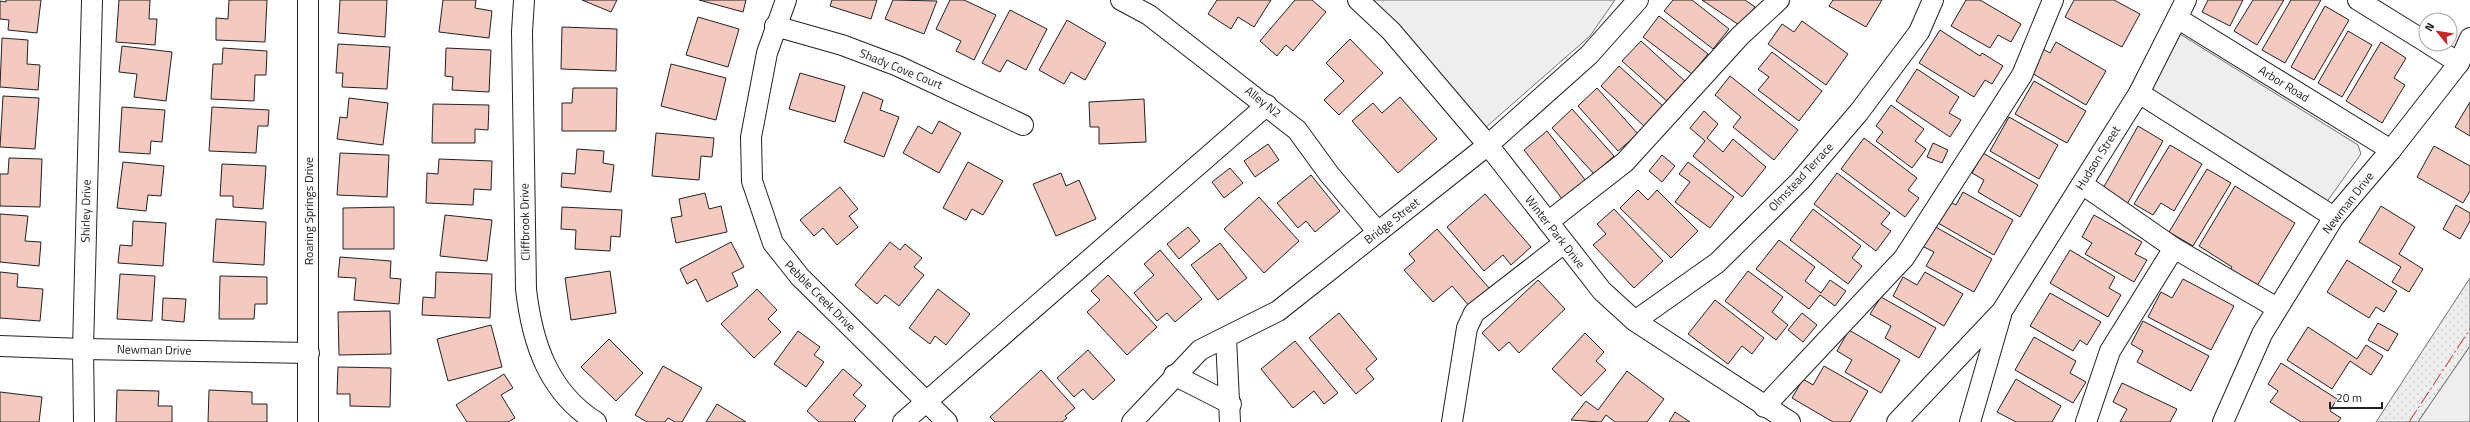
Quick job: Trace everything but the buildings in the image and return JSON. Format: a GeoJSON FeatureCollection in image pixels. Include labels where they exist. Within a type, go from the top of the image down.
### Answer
{"type":"FeatureCollection","features":[{"type":"Feature","properties":{"kind":"street","name":"Shirley Drive"},"geometry":{"type":"LineString","coordinates":[[84,422],[83,350],[92,0]]}},
{"type":"Feature","properties":{"kind":"street","name":"Roaring Springs Drive"},"geometry":{"type":"LineString","coordinates":[[308,0],[308,422]]}},
{"type":"Feature","properties":{"kind":"street","name":"Cliffbrook Drive"},"geometry":{"type":"LineString","coordinates":[[524,0],[522,32],[526,289],[530,324],[551,376],[569,399],[596,422]]}},
{"type":"Feature","properties":{"kind":"street","name":"Pebble Creek Drive"},"geometry":{"type":"LineString","coordinates":[[786,0],[775,26],[767,53],[751,137],[752,181],[773,243],[800,278],[927,400],[947,422]]}},
{"type":"Feature","properties":{"kind":"street","name":"Alley N2"},"geometry":{"type":"LineString","coordinates":[[1121,0],[1149,14],[1297,130],[1329,174],[1378,232]]}},
{"type":"Feature","properties":{"kind":"street","name":"Winter Park Drive"},"geometry":{"type":"LineString","coordinates":[[1358,0],[1391,32],[1488,145],[1602,291],[1635,321],[1764,407],[1790,422]]}},
{"type":"Feature","properties":{"kind":"street","name":"Bridge Street"},"geometry":{"type":"LineString","coordinates":[[1132,422],[1174,375],[1200,350],[1278,311],[1488,145],[1589,55],[1638,0]]}},
{"type":"Feature","properties":{"kind":"street"},"geometry":{"type":"LineString","coordinates":[[1548,222],[1625,162],[1740,36],[1779,0]]}},
{"type":"Feature","properties":{"kind":"street","name":"Olmstead Terrace"},"geometry":{"type":"LineString","coordinates":[[1635,321],[1718,264],[1800,181],[1859,112],[1919,32],[1933,0]]}},
{"type":"Feature","properties":{"kind":"street"},"geometry":{"type":"LineString","coordinates":[[1764,407],[1904,258],[2022,75],[2052,0]]}},
{"type":"Feature","properties":{"kind":"street","name":"Hudson Street"},"geometry":{"type":"LineString","coordinates":[[1897,422],[2002,311],[2139,93],[2186,0]]}},
{"type":"Feature","properties":{"kind":"street"},"geometry":{"type":"LineString","coordinates":[[2358,0],[2418,37]]}},
{"type":"Feature","properties":{"kind":"street","name":"Arbor Road"},"geometry":{"type":"LineString","coordinates":[[2177,18],[2391,150]]}},
{"type":"Feature","properties":{"kind":"street","name":"Shady Cove Court"},"geometry":{"type":"LineString","coordinates":[[775,26],[842,46],[898,66],[1023,125]]}},
{"type":"Feature","properties":{"kind":"street","name":"Newman Drive"},"geometry":{"type":"LineString","coordinates":[[2223,422],[2262,334],[2334,217],[2391,150],[2459,62],[2470,38]]}},
{"type":"Feature","properties":{"kind":"street"},"geometry":{"type":"LineString","coordinates":[[2442,52],[2459,62]]}},
{"type":"Feature","properties":{"kind":"street"},"geometry":{"type":"LineString","coordinates":[[2139,93],[2334,217]]}},
{"type":"Feature","properties":{"kind":"street"},"geometry":{"type":"LineString","coordinates":[[903,422],[1267,105]]}},
{"type":"Feature","properties":{"kind":"street"},"geometry":{"type":"LineString","coordinates":[[2082,184],[2174,248],[2277,308]]}},
{"type":"Feature","properties":{"kind":"street"},"geometry":{"type":"LineString","coordinates":[[1452,422],[1467,328],[1474,313],[1564,243]]}},
{"type":"Feature","properties":{"kind":"street"},"geometry":{"type":"LineString","coordinates":[[2086,422],[2110,351],[2174,248]]}},
{"type":"Feature","properties":{"kind":"street","name":"Hudson Street"},"geometry":{"type":"LineString","coordinates":[[1970,422],[2002,311]]}},
{"type":"Feature","properties":{"kind":"street"},"geometry":{"type":"LineString","coordinates":[[1226,338],[1230,413]]}},
{"type":"Feature","properties":{"kind":"street","name":"Newman Drive"},"geometry":{"type":"LineString","coordinates":[[0,346],[83,350],[309,352]]}},
{"type":"Feature","properties":{"kind":"street"},"geometry":{"type":"LineString","coordinates":[[1174,375],[1230,413]]}},
{"type":"Feature","properties":{"kind":"shaded area"},"geometry":{"type":"Polygon","coordinates":[[[1371,0],[1615,0],[1590,36],[1485,128],[1371,0]]]}},
{"type":"Feature","properties":{"kind":"shaded area"},"geometry":{"type":"Polygon","coordinates":[[[2180,34],[2358,145],[2361,154],[2326,203],[2148,93],[2176,38],[2180,34]]]}},
{"type":"Feature","properties":{"kind":"shaded area"},"geometry":{"type":"Polygon","coordinates":[[[2470,278],[2470,346],[2418,422],[2376,422],[2470,278]]]}},
{"type":"Feature","properties":{"kind":"shaded area"},"geometry":{"type":"Polygon","coordinates":[[[2470,346],[2470,422],[2418,422],[2470,346]]]}},
{"type":"Feature","properties":{"kind":"power"},"geometry":{"type":"LineString","coordinates":[[2409,422],[2470,329]]}}]}
